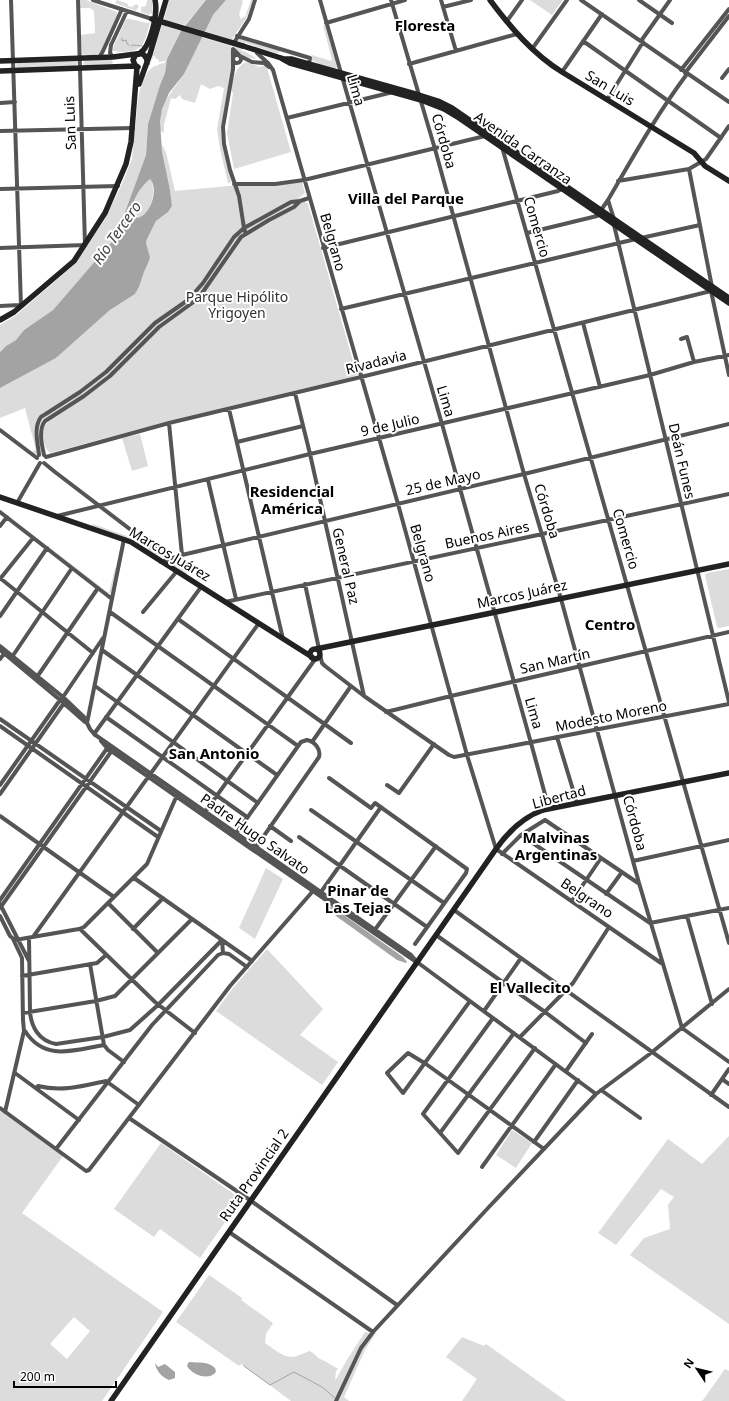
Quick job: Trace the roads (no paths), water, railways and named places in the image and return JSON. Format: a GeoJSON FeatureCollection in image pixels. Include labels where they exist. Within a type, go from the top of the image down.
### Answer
{"type":"FeatureCollection","features":[{"type":"Feature","properties":{"kind":"main road"},"geometry":{"type":"LineString","coordinates":[[155,0],[159,3],[166,0]]}},
{"type":"Feature","properties":{"kind":"main road"},"geometry":{"type":"LineString","coordinates":[[0,320],[21,306],[70,265],[85,245],[105,213],[118,186],[126,164],[133,128],[135,102],[137,67],[133,60],[144,49],[148,41],[156,14],[155,0]]}},
{"type":"Feature","properties":{"kind":"main road"},"geometry":{"type":"LineString","coordinates":[[135,102],[138,84],[146,64],[166,0]]}},
{"type":"Feature","properties":{"kind":"main road","name":"San Luis"},"geometry":{"type":"LineString","coordinates":[[490,0],[517,34],[543,59],[694,153],[701,163],[729,181]]}},
{"type":"Feature","properties":{"kind":"main road","name":"Avenida Carranza"},"geometry":{"type":"LineString","coordinates":[[152,19],[254,51],[308,64],[375,87],[438,101],[452,108],[500,141],[564,188]]}},
{"type":"Feature","properties":{"kind":"main road"},"geometry":{"type":"LineString","coordinates":[[0,61],[99,58],[138,54],[146,56],[146,64]]}},
{"type":"Feature","properties":{"kind":"main road"},"geometry":{"type":"LineString","coordinates":[[110,67],[116,63],[115,58],[113,57]]}},
{"type":"Feature","properties":{"kind":"main road","name":"Avenida Carranza"},"geometry":{"type":"LineString","coordinates":[[281,58],[290,63],[401,90],[449,112],[600,212],[712,289],[729,303]]}},
{"type":"Feature","properties":{"kind":"main road"},"geometry":{"type":"LineString","coordinates":[[0,71],[142,67],[146,64]]}},
{"type":"Feature","properties":{"kind":"main road","name":"Avenida Carranza"},"geometry":{"type":"LineString","coordinates":[[712,289],[729,298]]}},
{"type":"Feature","properties":{"kind":"main road","name":"Marcos Juárez"},"geometry":{"type":"LineString","coordinates":[[0,497],[124,539],[295,646],[316,653],[352,642],[729,564]]}},
{"type":"Feature","properties":{"kind":"main road","name":"Libertad"},"geometry":{"type":"LineString","coordinates":[[417,962],[496,849],[505,837],[520,822],[538,812],[548,809],[729,773]]}},
{"type":"Feature","properties":{"kind":"main road","name":"Ruta Provincial 2"},"geometry":{"type":"LineString","coordinates":[[112,1401],[417,962]]}},
{"type":"Feature","properties":{"kind":"street"},"geometry":{"type":"LineString","coordinates":[[0,306],[21,306],[12,0]]}},
{"type":"Feature","properties":{"kind":"street","name":"San Luis"},"geometry":{"type":"LineString","coordinates":[[78,0],[85,245]]}},
{"type":"Feature","properties":{"kind":"street"},"geometry":{"type":"LineString","coordinates":[[93,0],[152,19]]}},
{"type":"Feature","properties":{"kind":"street"},"geometry":{"type":"LineString","coordinates":[[108,0],[114,7]]}},
{"type":"Feature","properties":{"kind":"street"},"geometry":{"type":"LineString","coordinates":[[235,41],[249,19],[256,0]]}},
{"type":"Feature","properties":{"kind":"street","name":"Lima"},"geometry":{"type":"LineString","coordinates":[[320,0],[366,165],[442,424],[548,809]]}},
{"type":"Feature","properties":{"kind":"street"},"geometry":{"type":"LineString","coordinates":[[326,23],[392,2],[405,0]]}},
{"type":"Feature","properties":{"kind":"street"},"geometry":{"type":"LineString","coordinates":[[441,0],[456,51]]}},
{"type":"Feature","properties":{"kind":"street"},"geometry":{"type":"LineString","coordinates":[[443,7],[471,0]]}},
{"type":"Feature","properties":{"kind":"street"},"geometry":{"type":"LineString","coordinates":[[507,22],[522,0]]}},
{"type":"Feature","properties":{"kind":"street"},"geometry":{"type":"LineString","coordinates":[[532,49],[567,0]]}},
{"type":"Feature","properties":{"kind":"street"},"geometry":{"type":"LineString","coordinates":[[581,0],[729,102]]}},
{"type":"Feature","properties":{"kind":"street"},"geometry":{"type":"LineString","coordinates":[[639,0],[672,23]]}},
{"type":"Feature","properties":{"kind":"street"},"geometry":{"type":"LineString","coordinates":[[607,100],[642,42],[670,0]]}},
{"type":"Feature","properties":{"kind":"street","name":"Córdoba"},"geometry":{"type":"LineString","coordinates":[[392,2],[435,149],[524,474],[598,730],[650,923],[682,1028]]}},
{"type":"Feature","properties":{"kind":"street"},"geometry":{"type":"LineString","coordinates":[[99,58],[122,9]]}},
{"type":"Feature","properties":{"kind":"street"},"geometry":{"type":"LineString","coordinates":[[527,233],[596,216],[600,212],[650,126],[684,72],[729,9]]}},
{"type":"Feature","properties":{"kind":"street"},"geometry":{"type":"LineString","coordinates":[[113,57],[110,53],[110,48],[127,11]]}},
{"type":"Feature","properties":{"kind":"street"},"geometry":{"type":"LineString","coordinates":[[562,72],[602,14]]}},
{"type":"Feature","properties":{"kind":"street"},"geometry":{"type":"LineString","coordinates":[[684,72],[729,16]]}},
{"type":"Feature","properties":{"kind":"street"},"geometry":{"type":"LineString","coordinates":[[244,26],[244,32],[247,39]]}},
{"type":"Feature","properties":{"kind":"street"},"geometry":{"type":"LineString","coordinates":[[410,64],[517,34]]}},
{"type":"Feature","properties":{"kind":"street"},"geometry":{"type":"LineString","coordinates":[[237,36],[310,58],[308,64]]}},
{"type":"Feature","properties":{"kind":"street"},"geometry":{"type":"LineString","coordinates":[[583,41],[721,138]]}},
{"type":"Feature","properties":{"kind":"street"},"geometry":{"type":"LineString","coordinates":[[246,234],[239,196],[225,153],[223,128],[233,69],[233,48],[239,56],[247,60],[264,63],[273,70]]}},
{"type":"Feature","properties":{"kind":"street"},"geometry":{"type":"LineString","coordinates":[[281,58],[280,54],[282,50]]}},
{"type":"Feature","properties":{"kind":"street"},"geometry":{"type":"LineString","coordinates":[[254,51],[260,59],[256,62]]}},
{"type":"Feature","properties":{"kind":"street"},"geometry":{"type":"LineString","coordinates":[[254,51],[265,60],[273,70]]}},
{"type":"Feature","properties":{"kind":"street"},"geometry":{"type":"LineString","coordinates":[[233,59],[235,56],[239,56]]}},
{"type":"Feature","properties":{"kind":"street"},"geometry":{"type":"LineString","coordinates":[[239,56],[241,59],[239,63]]}},
{"type":"Feature","properties":{"kind":"street"},"geometry":{"type":"LineString","coordinates":[[233,59],[235,63],[239,63]]}},
{"type":"Feature","properties":{"kind":"street"},"geometry":{"type":"LineString","coordinates":[[233,69],[239,63],[247,60]]}},
{"type":"Feature","properties":{"kind":"street"},"geometry":{"type":"LineString","coordinates":[[722,78],[729,69]]}},
{"type":"Feature","properties":{"kind":"street","name":"Belgrano"},"geometry":{"type":"LineString","coordinates":[[273,70],[496,849],[662,963]]}},
{"type":"Feature","properties":{"kind":"street"},"geometry":{"type":"LineString","coordinates":[[375,87],[380,91],[377,96]]}},
{"type":"Feature","properties":{"kind":"street"},"geometry":{"type":"LineString","coordinates":[[287,118],[401,90]]}},
{"type":"Feature","properties":{"kind":"street"},"geometry":{"type":"LineString","coordinates":[[0,103],[15,102]]}},
{"type":"Feature","properties":{"kind":"street"},"geometry":{"type":"LineString","coordinates":[[618,181],[689,169],[706,159],[729,126]]}},
{"type":"Feature","properties":{"kind":"street"},"geometry":{"type":"LineString","coordinates":[[0,131],[133,128]]}},
{"type":"Feature","properties":{"kind":"street"},"geometry":{"type":"LineString","coordinates":[[234,184],[275,184],[304,180],[485,136]]}},
{"type":"Feature","properties":{"kind":"street","name":"Comercio"},"geometry":{"type":"LineString","coordinates":[[500,141],[729,943]]}},
{"type":"Feature","properties":{"kind":"street"},"geometry":{"type":"LineString","coordinates":[[689,169],[712,289],[727,355],[729,375]]}},
{"type":"Feature","properties":{"kind":"street"},"geometry":{"type":"LineString","coordinates":[[0,189],[118,186]]}},
{"type":"Feature","properties":{"kind":"street"},"geometry":{"type":"LineString","coordinates":[[323,248],[518,201],[564,188]]}},
{"type":"Feature","properties":{"kind":"street"},"geometry":{"type":"LineString","coordinates":[[41,456],[36,428],[41,417],[80,392],[106,372],[155,324],[185,303],[195,293],[228,245],[244,228],[291,202],[309,198]]}},
{"type":"Feature","properties":{"kind":"street","name":"Deán Funes"},"geometry":{"type":"LineString","coordinates":[[608,200],[729,703]]}},
{"type":"Feature","properties":{"kind":"street"},"geometry":{"type":"LineString","coordinates":[[169,559],[42,463],[38,462],[41,456],[41,430],[43,423],[84,396],[110,376],[159,327],[200,297],[233,248],[246,234],[294,207],[300,201]]}},
{"type":"Feature","properties":{"kind":"street"},"geometry":{"type":"LineString","coordinates":[[341,310],[700,225]]}},
{"type":"Feature","properties":{"kind":"street"},"geometry":{"type":"LineString","coordinates":[[0,248],[85,245]]}},
{"type":"Feature","properties":{"kind":"street","name":"Rivadavia"},"geometry":{"type":"LineString","coordinates":[[41,456],[229,408],[555,330],[712,289]]}},
{"type":"Feature","properties":{"kind":"street"},"geometry":{"type":"LineString","coordinates":[[195,293],[199,292],[200,297]]}},
{"type":"Feature","properties":{"kind":"street"},"geometry":{"type":"LineString","coordinates":[[583,323],[600,387]]}},
{"type":"Feature","properties":{"kind":"street"},"geometry":{"type":"LineString","coordinates":[[681,339],[687,337],[694,362]]}},
{"type":"Feature","properties":{"kind":"street","name":"9 de Julio"},"geometry":{"type":"LineString","coordinates":[[57,516],[310,454],[650,375],[694,362],[727,355]]}},
{"type":"Feature","properties":{"kind":"street"},"geometry":{"type":"LineString","coordinates":[[114,365],[117,369]]}},
{"type":"Feature","properties":{"kind":"street","name":"General Paz"},"geometry":{"type":"LineString","coordinates":[[295,393],[364,696]]}},
{"type":"Feature","properties":{"kind":"street"},"geometry":{"type":"LineString","coordinates":[[229,408],[283,638]]}},
{"type":"Feature","properties":{"kind":"street"},"geometry":{"type":"LineString","coordinates":[[169,423],[182,555]]}},
{"type":"Feature","properties":{"kind":"street","name":"25 de Mayo"},"geometry":{"type":"LineString","coordinates":[[161,562],[182,555],[460,490],[729,424]]}},
{"type":"Feature","properties":{"kind":"street"},"geometry":{"type":"LineString","coordinates":[[237,442],[303,426]]}},
{"type":"Feature","properties":{"kind":"street"},"geometry":{"type":"LineString","coordinates":[[0,430],[46,460],[42,463],[17,503]]}},
{"type":"Feature","properties":{"kind":"street"},"geometry":{"type":"LineString","coordinates":[[208,480],[236,599]]}},
{"type":"Feature","properties":{"kind":"street","name":"Buenos Aires"},"geometry":{"type":"LineString","coordinates":[[225,602],[729,494]]}},
{"type":"Feature","properties":{"kind":"street"},"geometry":{"type":"LineString","coordinates":[[0,512],[112,599]]}},
{"type":"Feature","properties":{"kind":"street"},"geometry":{"type":"LineString","coordinates":[[0,526],[7,517]]}},
{"type":"Feature","properties":{"kind":"street"},"geometry":{"type":"LineString","coordinates":[[34,538],[0,578],[93,653]]}},
{"type":"Feature","properties":{"kind":"street"},"geometry":{"type":"LineString","coordinates":[[87,724],[124,539]]}},
{"type":"Feature","properties":{"kind":"street"},"geometry":{"type":"LineString","coordinates":[[0,616],[47,548]]}},
{"type":"Feature","properties":{"kind":"street"},"geometry":{"type":"LineString","coordinates":[[11,657],[72,568]]}},
{"type":"Feature","properties":{"kind":"street"},"geometry":{"type":"LineString","coordinates":[[700,581],[703,572],[708,568]]}},
{"type":"Feature","properties":{"kind":"street"},"geometry":{"type":"LineString","coordinates":[[143,612],[176,571]]}},
{"type":"Feature","properties":{"kind":"street","name":"Modesto Moreno"},"geometry":{"type":"LineString","coordinates":[[305,584],[316,653],[322,663],[386,712],[454,757],[598,730],[729,703]]}},
{"type":"Feature","properties":{"kind":"street"},"geometry":{"type":"LineString","coordinates":[[94,734],[201,587]]}},
{"type":"Feature","properties":{"kind":"street"},"geometry":{"type":"LineString","coordinates":[[36,678],[98,588]]}},
{"type":"Feature","properties":{"kind":"street"},"geometry":{"type":"LineString","coordinates":[[110,612],[268,725],[299,744]]}},
{"type":"Feature","properties":{"kind":"street"},"geometry":{"type":"LineString","coordinates":[[178,619],[351,743]]}},
{"type":"Feature","properties":{"kind":"street"},"geometry":{"type":"LineString","coordinates":[[222,940],[158,1005],[130,1030],[103,1037],[64,1044],[53,1044],[43,1039],[35,1031],[30,1012],[31,938],[258,623]]}},
{"type":"Feature","properties":{"kind":"street","name":"San Martín"},"geometry":{"type":"LineString","coordinates":[[386,712],[729,632]]}},
{"type":"Feature","properties":{"kind":"street"},"geometry":{"type":"LineString","coordinates":[[0,785],[63,700],[105,636]]}},
{"type":"Feature","properties":{"kind":"street","name":"Padre Hugo Salvato"},"geometry":{"type":"LineString","coordinates":[[0,646],[5,652],[84,717],[94,734],[108,746],[235,835]]}},
{"type":"Feature","properties":{"kind":"street","name":"Padre Hugo Salvato"},"geometry":{"type":"LineString","coordinates":[[0,650],[5,652]]}},
{"type":"Feature","properties":{"kind":"street"},"geometry":{"type":"LineString","coordinates":[[102,650],[138,674],[278,775]]}},
{"type":"Feature","properties":{"kind":"street"},"geometry":{"type":"LineString","coordinates":[[0,659],[5,652]]}},
{"type":"Feature","properties":{"kind":"street"},"geometry":{"type":"LineString","coordinates":[[205,812],[288,697],[316,653]]}},
{"type":"Feature","properties":{"kind":"street"},"geometry":{"type":"LineString","coordinates":[[95,686],[258,803]]}},
{"type":"Feature","properties":{"kind":"street"},"geometry":{"type":"LineString","coordinates":[[312,742],[351,686]]}},
{"type":"Feature","properties":{"kind":"street"},"geometry":{"type":"LineString","coordinates":[[106,718],[247,817]]}},
{"type":"Feature","properties":{"kind":"street"},"geometry":{"type":"LineString","coordinates":[[0,719],[161,831]]}},
{"type":"Feature","properties":{"kind":"street"},"geometry":{"type":"LineString","coordinates":[[0,726],[158,837]]}},
{"type":"Feature","properties":{"kind":"street"},"geometry":{"type":"LineString","coordinates":[[557,737],[577,803]]}},
{"type":"Feature","properties":{"kind":"street"},"geometry":{"type":"LineString","coordinates":[[235,835],[299,744],[305,740],[312,742],[318,748],[319,757],[254,849]]}},
{"type":"Feature","properties":{"kind":"street"},"geometry":{"type":"LineString","coordinates":[[0,794],[32,748],[33,742]]}},
{"type":"Feature","properties":{"kind":"street"},"geometry":{"type":"LineString","coordinates":[[387,785],[399,793],[434,744]]}},
{"type":"Feature","properties":{"kind":"street"},"geometry":{"type":"LineString","coordinates":[[0,900],[108,746]]}},
{"type":"Feature","properties":{"kind":"street"},"geometry":{"type":"LineString","coordinates":[[30,961],[0,906],[44,847],[113,749]]}},
{"type":"Feature","properties":{"kind":"street"},"geometry":{"type":"LineString","coordinates":[[328,778],[376,813]]}},
{"type":"Feature","properties":{"kind":"street"},"geometry":{"type":"LineString","coordinates":[[12,940],[31,938],[84,927],[147,864],[177,794]]}},
{"type":"Feature","properties":{"kind":"street","name":"Padre Hugo Salvato"},"geometry":{"type":"LineString","coordinates":[[177,794],[205,812],[319,895],[411,955],[417,962]]}},
{"type":"Feature","properties":{"kind":"street"},"geometry":{"type":"LineString","coordinates":[[371,808],[375,803],[436,846],[466,871],[415,944]]}},
{"type":"Feature","properties":{"kind":"street"},"geometry":{"type":"LineString","coordinates":[[321,892],[381,807]]}},
{"type":"Feature","properties":{"kind":"street"},"geometry":{"type":"LineString","coordinates":[[545,820],[548,809]]}},
{"type":"Feature","properties":{"kind":"street"},"geometry":{"type":"LineString","coordinates":[[311,810],[444,904]]}},
{"type":"Feature","properties":{"kind":"street"},"geometry":{"type":"LineString","coordinates":[[0,816],[114,897]]}},
{"type":"Feature","properties":{"kind":"street"},"geometry":{"type":"LineString","coordinates":[[502,854],[521,835],[539,822],[545,820]]}},
{"type":"Feature","properties":{"kind":"street"},"geometry":{"type":"LineString","coordinates":[[545,820],[639,883]]}},
{"type":"Feature","properties":{"kind":"street"},"geometry":{"type":"LineString","coordinates":[[270,826],[291,841]]}},
{"type":"Feature","properties":{"kind":"street"},"geometry":{"type":"LineString","coordinates":[[521,835],[650,923],[729,908]]}},
{"type":"Feature","properties":{"kind":"street"},"geometry":{"type":"LineString","coordinates":[[299,837],[427,927]]}},
{"type":"Feature","properties":{"kind":"street"},"geometry":{"type":"LineString","coordinates":[[633,861],[729,840]]}},
{"type":"Feature","properties":{"kind":"street"},"geometry":{"type":"LineString","coordinates":[[374,931],[436,846]]}},
{"type":"Feature","properties":{"kind":"street"},"geometry":{"type":"LineString","coordinates":[[572,901],[601,858]]}},
{"type":"Feature","properties":{"kind":"street"},"geometry":{"type":"LineString","coordinates":[[606,894],[622,872]]}},
{"type":"Feature","properties":{"kind":"street"},"geometry":{"type":"LineString","coordinates":[[134,878],[252,961]]}},
{"type":"Feature","properties":{"kind":"street"},"geometry":{"type":"LineString","coordinates":[[0,1108],[87,1171],[230,986],[313,890]]}},
{"type":"Feature","properties":{"kind":"street","name":"Padre Hugo Salvato"},"geometry":{"type":"LineString","coordinates":[[313,890],[321,892],[409,958],[417,962],[484,1010],[596,1094]]}},
{"type":"Feature","properties":{"kind":"street"},"geometry":{"type":"LineString","coordinates":[[133,928],[163,898]]}},
{"type":"Feature","properties":{"kind":"street"},"geometry":{"type":"LineString","coordinates":[[108,903],[158,953]]}},
{"type":"Feature","properties":{"kind":"street"},"geometry":{"type":"LineString","coordinates":[[454,910],[729,1107]]}},
{"type":"Feature","properties":{"kind":"street"},"geometry":{"type":"LineString","coordinates":[[0,916],[22,958],[24,1030],[5,1112]]}},
{"type":"Feature","properties":{"kind":"street"},"geometry":{"type":"LineString","coordinates":[[687,916],[712,1004]]}},
{"type":"Feature","properties":{"kind":"street"},"geometry":{"type":"LineString","coordinates":[[23,1013],[96,1001],[115,996],[192,919]]}},
{"type":"Feature","properties":{"kind":"street"},"geometry":{"type":"LineString","coordinates":[[520,1037],[566,991],[609,927]]}},
{"type":"Feature","properties":{"kind":"street"},"geometry":{"type":"LineString","coordinates":[[80,929],[158,1005],[195,1033]]}},
{"type":"Feature","properties":{"kind":"street"},"geometry":{"type":"LineString","coordinates":[[436,935],[586,1042]]}},
{"type":"Feature","properties":{"kind":"street"},"geometry":{"type":"LineString","coordinates":[[222,940],[223,953]]}},
{"type":"Feature","properties":{"kind":"street"},"geometry":{"type":"LineString","coordinates":[[56,1149],[165,1010],[218,956],[223,953],[229,954],[247,967]]}},
{"type":"Feature","properties":{"kind":"street"},"geometry":{"type":"LineString","coordinates":[[22,976],[99,962],[106,955]]}},
{"type":"Feature","properties":{"kind":"street"},"geometry":{"type":"LineString","coordinates":[[484,1010],[521,958]]}},
{"type":"Feature","properties":{"kind":"street"},"geometry":{"type":"LineString","coordinates":[[90,964],[104,1045],[108,1050],[124,1062]]}},
{"type":"Feature","properties":{"kind":"street"},"geometry":{"type":"LineString","coordinates":[[336,1401],[361,1348],[373,1332],[596,1094],[682,1028],[729,989]]}},
{"type":"Feature","properties":{"kind":"street"},"geometry":{"type":"LineString","coordinates":[[470,1001],[426,1064],[403,1093],[387,1073],[408,1052],[426,1064],[544,1149]]}},
{"type":"Feature","properties":{"kind":"street"},"geometry":{"type":"LineString","coordinates":[[493,1018],[423,1114],[458,1153],[535,1048]]}},
{"type":"Feature","properties":{"kind":"street"},"geometry":{"type":"LineString","coordinates":[[682,1028],[729,1062]]}},
{"type":"Feature","properties":{"kind":"street"},"geometry":{"type":"LineString","coordinates":[[24,1030],[39,1046],[54,1052],[67,1052],[104,1045]]}},
{"type":"Feature","properties":{"kind":"street"},"geometry":{"type":"LineString","coordinates":[[440,1133],[514,1033]]}},
{"type":"Feature","properties":{"kind":"street"},"geometry":{"type":"LineString","coordinates":[[566,1071],[592,1034]]}},
{"type":"Feature","properties":{"kind":"street"},"geometry":{"type":"LineString","coordinates":[[482,1167],[556,1064]]}},
{"type":"Feature","properties":{"kind":"street"},"geometry":{"type":"LineString","coordinates":[[711,1095],[729,1068]]}},
{"type":"Feature","properties":{"kind":"street"},"geometry":{"type":"LineString","coordinates":[[15,1073],[79,1120]]}},
{"type":"Feature","properties":{"kind":"street"},"geometry":{"type":"LineString","coordinates":[[722,1079],[729,1084]]}},
{"type":"Feature","properties":{"kind":"street"},"geometry":{"type":"LineString","coordinates":[[534,1142],[578,1080]]}},
{"type":"Feature","properties":{"kind":"street"},"geometry":{"type":"LineString","coordinates":[[36,1088],[38,1086],[55,1089],[68,1089],[106,1081],[139,1105]]}},
{"type":"Feature","properties":{"kind":"street"},"geometry":{"type":"LineString","coordinates":[[601,1090],[640,1118]]}},
{"type":"Feature","properties":{"kind":"street"},"geometry":{"type":"LineString","coordinates":[[129,1118],[251,1201],[397,1305]]}},
{"type":"Feature","properties":{"kind":"street"},"geometry":{"type":"LineString","coordinates":[[229,1232],[373,1332]]}},
{"type":"Feature","properties":{"kind":"waterway"},"geometry":{"type":"LineString","coordinates":[[122,38],[122,41],[126,40],[127,44],[129,45]]}},
{"type":"Feature","properties":{"kind":"waterway"},"geometry":{"type":"LineString","coordinates":[[131,46],[142,46]]}},
{"type":"Feature","properties":{"kind":"waterway"},"geometry":{"type":"LineString","coordinates":[[244,1366],[270,1385],[294,1372],[322,1387],[336,1399]]}},
{"type":"Feature","properties":{"kind":"district","name":"Floresta"},"geometry":{"type":"Point","coordinates":[425,26]}},
{"type":"Feature","properties":{"kind":"district","name":"Villa del Parque"},"geometry":{"type":"Point","coordinates":[406,199]}},
{"type":"Feature","properties":{"kind":"district","name":"Residencial América"},"geometry":{"type":"Point","coordinates":[292,500]}},
{"type":"Feature","properties":{"kind":"district","name":"Centro"},"geometry":{"type":"Point","coordinates":[610,625]}},
{"type":"Feature","properties":{"kind":"district","name":"San Antonio"},"geometry":{"type":"Point","coordinates":[214,754]}},
{"type":"Feature","properties":{"kind":"district","name":"Malvinas Argentinas"},"geometry":{"type":"Point","coordinates":[556,846]}},
{"type":"Feature","properties":{"kind":"district","name":"Pinar de Las Tejas"},"geometry":{"type":"Point","coordinates":[358,900]}},
{"type":"Feature","properties":{"kind":"district","name":"El Vallecito"},"geometry":{"type":"Point","coordinates":[530,988]}},
{"type":"Feature","properties":{"kind":"water label","name":"Río Tercero"},"geometry":{"type":"Point","coordinates":[117,233]}},
{"type":"Feature","properties":{"kind":"park label","name":"Parque Hipólito Yrigoyen"},"geometry":{"type":"Point","coordinates":[237,306]}}]}
